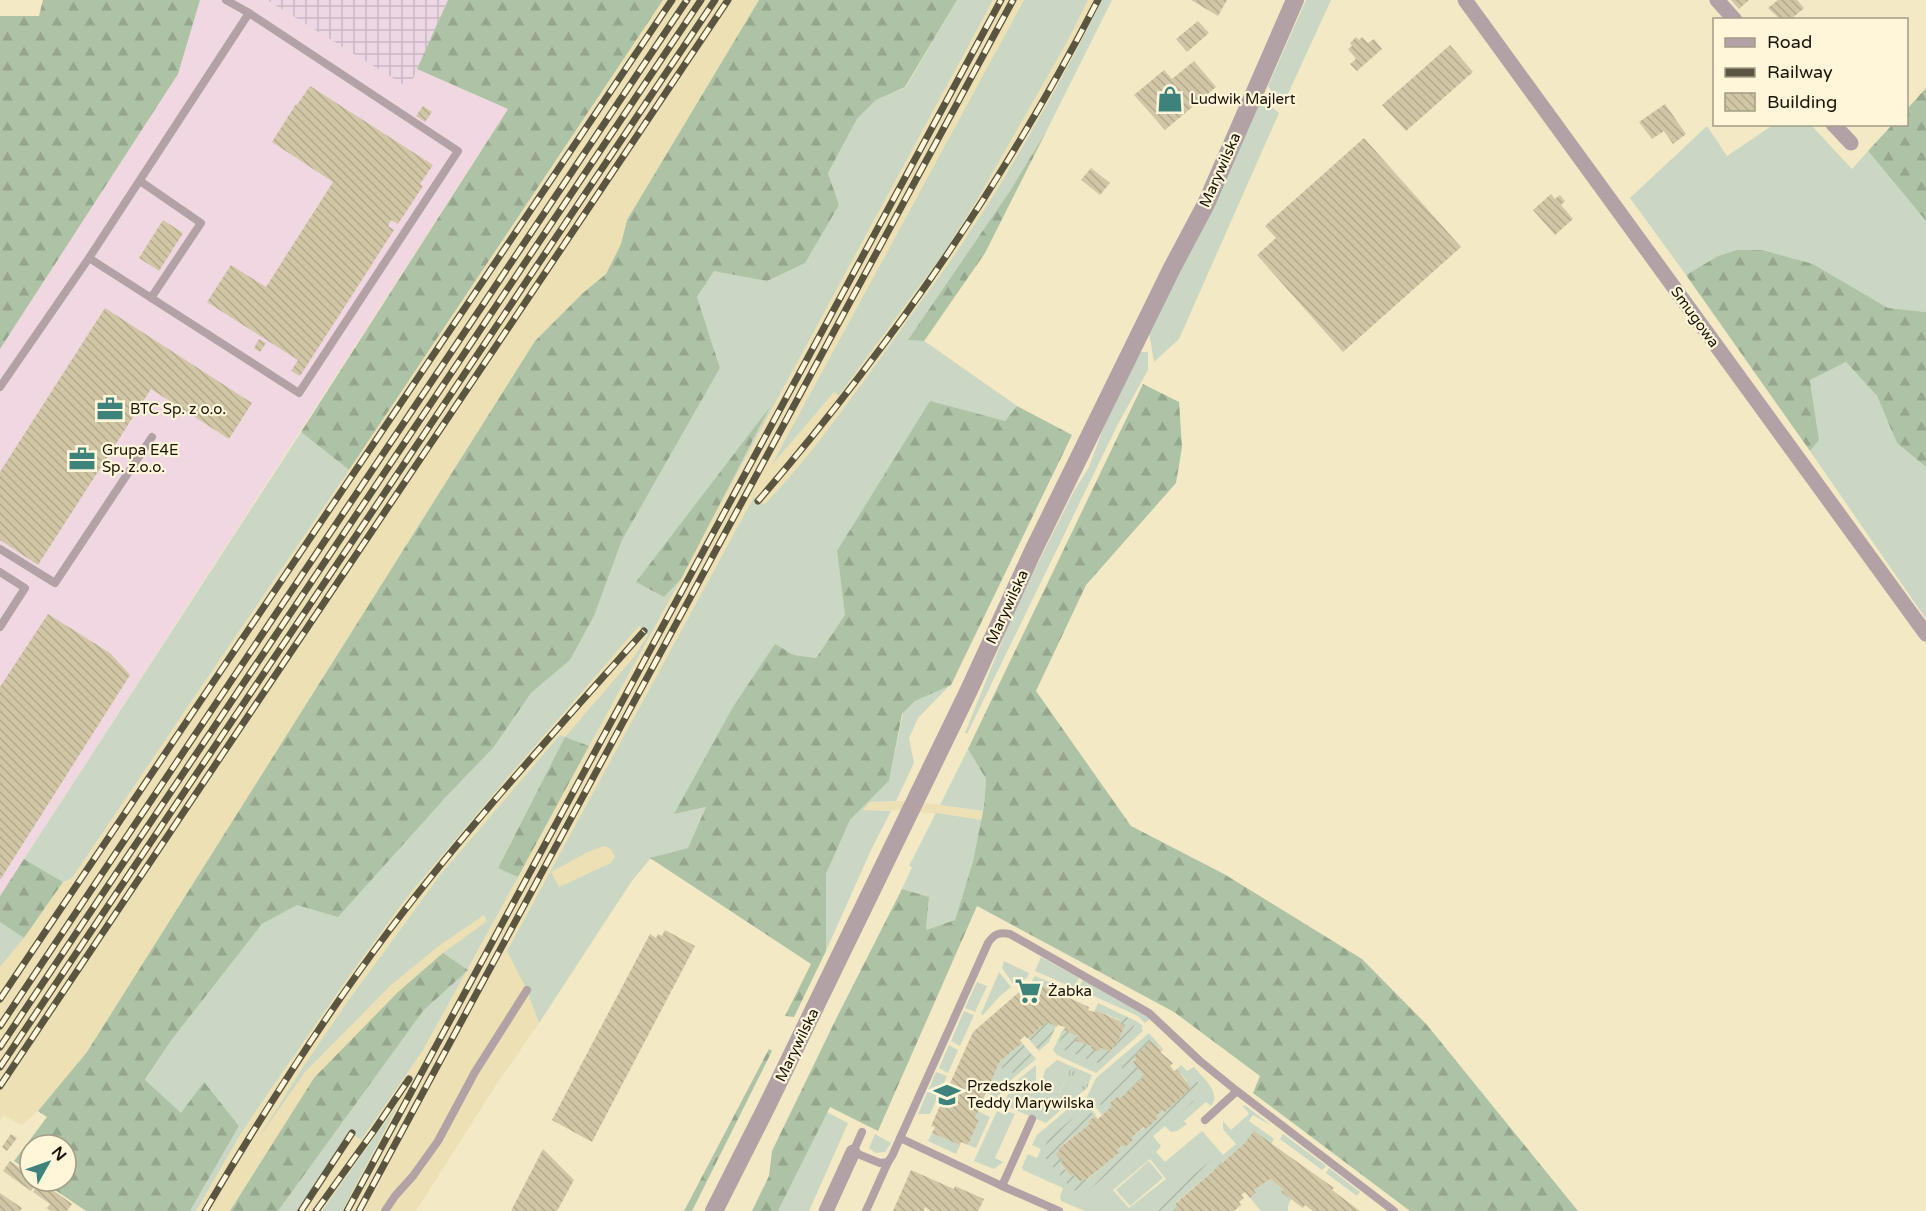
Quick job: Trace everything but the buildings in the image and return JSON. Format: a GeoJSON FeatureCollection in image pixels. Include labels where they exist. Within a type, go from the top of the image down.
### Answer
{"type":"FeatureCollection","features":[{"type":"Feature","properties":{"kind":"street","name":"Marywilska"},"geometry":{"type":"LineString","coordinates":[[714,1211],[969,690],[1033,551],[1172,268],[1206,204],[1295,0]]}},
{"type":"Feature","properties":{"kind":"street","name":"Smugowa"},"geometry":{"type":"LineString","coordinates":[[1465,0],[1926,634]]}},
{"type":"Feature","properties":{"kind":"street"},"geometry":{"type":"LineString","coordinates":[[1717,0],[1734,18]]}},
{"type":"Feature","properties":{"kind":"street"},"geometry":{"type":"LineString","coordinates":[[1835,126],[1851,143]]}},
{"type":"Feature","properties":{"kind":"street"},"geometry":{"type":"LineString","coordinates":[[826,1211],[853,1152]]}},
{"type":"Feature","properties":{"kind":"lane"},"geometry":{"type":"LineString","coordinates":[[89,258],[299,393],[458,151],[226,0]]}},
{"type":"Feature","properties":{"kind":"lane"},"geometry":{"type":"LineString","coordinates":[[0,387],[89,258],[249,13]]}},
{"type":"Feature","properties":{"kind":"lane"},"geometry":{"type":"LineString","coordinates":[[140,181],[201,223],[151,298]]}},
{"type":"Feature","properties":{"kind":"lane"},"geometry":{"type":"LineString","coordinates":[[0,549],[55,583],[152,437]]}},
{"type":"Feature","properties":{"kind":"lane"},"geometry":{"type":"LineString","coordinates":[[0,572],[25,588],[0,627]]}},
{"type":"Feature","properties":{"kind":"lane"},"geometry":{"type":"LineString","coordinates":[[866,1211],[988,943],[993,935],[1002,932],[1010,934],[1149,1013],[1237,1092],[1394,1211]]}},
{"type":"Feature","properties":{"kind":"lane"},"geometry":{"type":"LineString","coordinates":[[385,1211],[394,1196],[413,1176],[438,1141],[475,1072],[527,990]]}},
{"type":"Feature","properties":{"kind":"lane"},"geometry":{"type":"LineString","coordinates":[[1205,1120],[1237,1092]]}},
{"type":"Feature","properties":{"kind":"lane"},"geometry":{"type":"LineString","coordinates":[[1002,1186],[1032,1119]]}},
{"type":"Feature","properties":{"kind":"lane"},"geometry":{"type":"LineString","coordinates":[[862,1132],[853,1152],[880,1163],[888,1162]]}},
{"type":"Feature","properties":{"kind":"lane"},"geometry":{"type":"LineString","coordinates":[[900,1138],[1059,1211]]}},
{"type":"Feature","properties":{"kind":"shaded area"},"geometry":{"type":"Polygon","coordinates":[[[200,0],[267,0],[408,87],[417,69],[508,109],[0,896],[0,349],[178,74],[200,0]]]}},
{"type":"Feature","properties":{"kind":"shaded area"},"geometry":{"type":"Polygon","coordinates":[[[267,0],[448,0],[409,88],[267,0]]]}},
{"type":"Feature","properties":{"kind":"shaded area"},"geometry":{"type":"Polygon","coordinates":[[[663,0],[759,0],[627,220],[621,244],[606,274],[584,292],[535,341],[87,1052],[38,1111],[22,1125],[4,1116],[0,1121],[0,967],[24,938],[63,882],[72,878],[349,470],[663,0]]]}},
{"type":"Feature","properties":{"kind":"shaded area"},"geometry":{"type":"Polygon","coordinates":[[[957,0],[1112,0],[985,253],[925,341],[1017,406],[633,879],[496,1085],[416,1211],[190,1211],[906,87],[957,0]]]}},
{"type":"Feature","properties":{"kind":"shaded area"},"geometry":{"type":"Polygon","coordinates":[[[910,801],[984,811],[982,820],[906,810],[862,811],[870,802],[910,801]]]}},
{"type":"Feature","properties":{"kind":"green space"},"geometry":{"type":"Polygon","coordinates":[[[43,0],[200,0],[178,74],[0,349],[0,16],[39,16],[43,0]]]}},
{"type":"Feature","properties":{"kind":"green space"},"geometry":{"type":"Polygon","coordinates":[[[448,0],[663,0],[349,470],[301,432],[508,109],[417,69],[448,0]]]}},
{"type":"Feature","properties":{"kind":"green space"},"geometry":{"type":"Polygon","coordinates":[[[759,0],[957,0],[905,87],[876,100],[857,119],[828,173],[839,205],[805,263],[767,281],[714,271],[697,297],[720,368],[622,540],[594,616],[570,660],[531,693],[493,748],[338,917],[297,905],[262,924],[170,1042],[145,1080],[181,1113],[204,1082],[239,1126],[190,1211],[86,1211],[60,1193],[78,1193],[78,1133],[35,1133],[47,1117],[38,1111],[87,1052],[535,341],[584,292],[606,274],[621,244],[627,220],[759,0]]]}},
{"type":"Feature","properties":{"kind":"green space"},"geometry":{"type":"Polygon","coordinates":[[[957,0],[993,0],[707,529],[768,411],[637,582],[664,597],[681,579],[589,746],[565,738],[498,867],[518,877],[467,969],[443,953],[487,921],[484,915],[440,945],[391,985],[305,1072],[258,1139],[348,1001],[441,874],[560,735],[565,737],[634,657],[648,635],[639,626],[407,897],[266,1096],[240,1135],[196,1211],[190,1211],[239,1126],[204,1083],[181,1114],[145,1081],[170,1042],[262,924],[297,905],[444,799],[493,748],[531,693],[570,660],[594,616],[622,540],[720,368],[697,297],[714,270],[767,281],[839,205],[828,173],[857,119],[876,100],[906,87],[957,0]]]}},
{"type":"Feature","properties":{"kind":"green space"},"geometry":{"type":"Polygon","coordinates":[[[1024,0],[1088,0],[1067,42],[977,200],[943,254],[839,395],[834,392],[771,466],[1024,0]]]}},
{"type":"Feature","properties":{"kind":"green space"},"geometry":{"type":"Polygon","coordinates":[[[1102,0],[1112,0],[1047,130],[1010,191],[909,339],[924,341],[1017,406],[1005,421],[837,551],[845,615],[816,658],[794,655],[775,644],[675,814],[706,807],[688,849],[650,859],[631,882],[539,1023],[527,990],[507,951],[754,497],[764,505],[799,466],[947,266],[1019,153],[1102,0]],[[604,846],[588,852],[551,872],[559,887],[611,863],[615,857],[611,849],[604,846]]]}},
{"type":"Feature","properties":{"kind":"green space"},"geometry":{"type":"Polygon","coordinates":[[[1306,0],[1331,0],[1282,107],[1268,86],[1306,0]]]}},
{"type":"Feature","properties":{"kind":"green space"},"geometry":{"type":"Polygon","coordinates":[[[1926,88],[1926,221],[1868,151],[1891,126],[1908,126],[1908,108],[1926,88]]]}},
{"type":"Feature","properties":{"kind":"green space"},"geometry":{"type":"Polygon","coordinates":[[[1259,103],[1279,113],[1179,339],[1154,362],[1149,332],[1259,103]]]}},
{"type":"Feature","properties":{"kind":"green space"},"geometry":{"type":"Polygon","coordinates":[[[1707,126],[1727,156],[1772,126],[1812,126],[1852,169],[1868,151],[1926,221],[1926,312],[1888,308],[1813,264],[1718,256],[1686,275],[1630,198],[1707,126]]]}},
{"type":"Feature","properties":{"kind":"green space"},"geometry":{"type":"Polygon","coordinates":[[[1047,130],[985,253],[924,341],[908,340],[1010,191],[1047,130]]]}},
{"type":"Feature","properties":{"kind":"green space"},"geometry":{"type":"Polygon","coordinates":[[[1737,250],[1762,250],[1813,264],[1888,308],[1926,312],[1926,467],[1897,443],[1877,396],[1846,362],[1810,380],[1819,440],[1810,451],[1686,275],[1718,256],[1737,250]]]}},
{"type":"Feature","properties":{"kind":"green space"},"geometry":{"type":"Polygon","coordinates":[[[1140,352],[1148,352],[1148,370],[1118,424],[967,734],[965,733],[1015,609],[1074,491],[1089,467],[1103,429],[1140,352]]]}},
{"type":"Feature","properties":{"kind":"green space"},"geometry":{"type":"Polygon","coordinates":[[[1846,362],[1877,396],[1897,443],[1926,467],[1926,619],[1810,451],[1819,440],[1810,379],[1846,362]]]}},
{"type":"Feature","properties":{"kind":"green space"},"geometry":{"type":"Polygon","coordinates":[[[1143,384],[1179,402],[1182,447],[1176,483],[1086,585],[1036,691],[1131,826],[1224,874],[1362,959],[1427,1025],[1578,1211],[1410,1211],[1253,1093],[1260,1076],[1174,1012],[977,906],[878,1131],[830,1107],[778,1211],[752,1211],[769,1176],[772,1151],[902,889],[929,897],[926,930],[955,920],[973,861],[984,807],[986,779],[968,749],[1143,384]]]}},
{"type":"Feature","properties":{"kind":"green space"},"geometry":{"type":"Polygon","coordinates":[[[930,401],[1005,421],[1017,406],[1072,435],[951,685],[915,701],[902,714],[889,781],[850,820],[826,874],[826,951],[794,1017],[785,1016],[811,964],[650,858],[688,848],[706,807],[674,814],[733,707],[775,644],[794,655],[816,658],[845,615],[837,551],[930,401]]]}},
{"type":"Feature","properties":{"kind":"green space"},"geometry":{"type":"Polygon","coordinates":[[[770,407],[681,579],[664,597],[636,582],[770,407]]]}},
{"type":"Feature","properties":{"kind":"green space"},"geometry":{"type":"Polygon","coordinates":[[[301,432],[349,470],[72,878],[63,882],[24,859],[301,432]]]}},
{"type":"Feature","properties":{"kind":"green space"},"geometry":{"type":"Polygon","coordinates":[[[950,685],[918,718],[909,738],[914,763],[896,801],[870,802],[863,810],[891,811],[826,951],[826,874],[850,820],[889,781],[903,713],[915,701],[950,685]]]}},
{"type":"Feature","properties":{"kind":"green space"},"geometry":{"type":"Polygon","coordinates":[[[565,737],[589,746],[518,877],[498,868],[565,737]]]}},
{"type":"Feature","properties":{"kind":"green space"},"geometry":{"type":"Polygon","coordinates":[[[968,749],[986,779],[984,811],[940,805],[968,749]]]}},
{"type":"Feature","properties":{"kind":"green space"},"geometry":{"type":"Polygon","coordinates":[[[936,813],[982,820],[973,861],[955,920],[926,930],[929,897],[902,889],[912,867],[909,866],[936,813]]]}},
{"type":"Feature","properties":{"kind":"green space"},"geometry":{"type":"Polygon","coordinates":[[[24,859],[63,882],[24,938],[0,922],[0,896],[24,859]]]}},
{"type":"Feature","properties":{"kind":"green space"},"geometry":{"type":"Polygon","coordinates":[[[0,922],[24,938],[0,967],[0,922]]]}},
{"type":"Feature","properties":{"kind":"green space"},"geometry":{"type":"Polygon","coordinates":[[[443,953],[468,970],[423,1011],[278,1211],[230,1211],[314,1078],[398,992],[443,953]]]}},
{"type":"Feature","properties":{"kind":"green space"},"geometry":{"type":"Polygon","coordinates":[[[1041,957],[1079,978],[1074,988],[1035,971],[1041,957]]]}},
{"type":"Feature","properties":{"kind":"green space"},"geometry":{"type":"Polygon","coordinates":[[[1004,961],[1029,973],[1027,978],[1014,985],[1002,968],[1004,961]]]}},
{"type":"Feature","properties":{"kind":"green space"},"geometry":{"type":"Polygon","coordinates":[[[466,972],[423,1050],[361,1140],[349,1131],[297,1211],[278,1211],[423,1011],[466,972]]]}},
{"type":"Feature","properties":{"kind":"green space"},"geometry":{"type":"Polygon","coordinates":[[[999,972],[1011,987],[983,1015],[981,1014],[999,972]]]}},
{"type":"Feature","properties":{"kind":"green space"},"geometry":{"type":"Polygon","coordinates":[[[1035,976],[1072,992],[1069,998],[1032,981],[1035,976]]]}},
{"type":"Feature","properties":{"kind":"green space"},"geometry":{"type":"Polygon","coordinates":[[[1083,979],[1151,1018],[1145,1023],[1138,1016],[1078,989],[1083,979]]]}},
{"type":"Feature","properties":{"kind":"green space"},"geometry":{"type":"Polygon","coordinates":[[[977,982],[987,986],[975,1012],[965,1008],[977,982]]]}},
{"type":"Feature","properties":{"kind":"green space"},"geometry":{"type":"Polygon","coordinates":[[[1098,1003],[1136,1021],[1143,1026],[1141,1028],[1143,1031],[1096,1073],[1057,1055],[1053,1050],[1063,1029],[1078,1036],[1076,1041],[1099,1052],[1101,1048],[1111,1052],[1125,1025],[1119,1023],[1120,1020],[1095,1010],[1098,1003]]]}},
{"type":"Feature","properties":{"kind":"green space"},"geometry":{"type":"Polygon","coordinates":[[[964,1011],[974,1015],[960,1046],[951,1041],[964,1011]]]}},
{"type":"Feature","properties":{"kind":"green space"},"geometry":{"type":"Polygon","coordinates":[[[1122,1015],[1136,1021],[1125,1045],[1103,1065],[1057,1047],[1065,1030],[1078,1036],[1076,1041],[1092,1046],[1099,1052],[1101,1048],[1111,1052],[1125,1026],[1119,1023],[1122,1015]]]}},
{"type":"Feature","properties":{"kind":"green space"},"geometry":{"type":"Polygon","coordinates":[[[1047,1022],[1056,1026],[1049,1042],[1039,1051],[1028,1038],[1047,1022]]]}},
{"type":"Feature","properties":{"kind":"green space"},"geometry":{"type":"Polygon","coordinates":[[[1149,1033],[1163,1049],[1162,1051],[1151,1041],[1134,1056],[1136,1059],[1133,1062],[1144,1076],[1132,1086],[1133,1088],[1110,1103],[1112,1106],[1102,1115],[1087,1097],[1096,1078],[1149,1033]]]}},
{"type":"Feature","properties":{"kind":"green space"},"geometry":{"type":"Polygon","coordinates":[[[1148,1037],[1151,1041],[1134,1056],[1136,1059],[1133,1062],[1144,1076],[1120,1099],[1118,1097],[1110,1103],[1112,1106],[1106,1112],[1096,1099],[1126,1073],[1118,1062],[1148,1037]]]}},
{"type":"Feature","properties":{"kind":"green space"},"geometry":{"type":"Polygon","coordinates":[[[1022,1043],[1036,1059],[1003,1087],[998,1098],[986,1093],[1000,1061],[1022,1043]]]}},
{"type":"Feature","properties":{"kind":"green space"},"geometry":{"type":"Polygon","coordinates":[[[1022,1043],[1033,1057],[1013,1073],[998,1066],[1000,1061],[1022,1043]]]}},
{"type":"Feature","properties":{"kind":"green space"},"geometry":{"type":"Polygon","coordinates":[[[949,1045],[958,1050],[948,1073],[939,1068],[949,1045]]]}},
{"type":"Feature","properties":{"kind":"green space"},"geometry":{"type":"Polygon","coordinates":[[[769,1049],[772,1051],[692,1211],[684,1211],[769,1049]]]}},
{"type":"Feature","properties":{"kind":"green space"},"geometry":{"type":"Polygon","coordinates":[[[1057,1060],[1071,1066],[1059,1093],[1072,1100],[1046,1123],[1004,1105],[1008,1094],[1039,1092],[1045,1070],[1057,1060]]]}},
{"type":"Feature","properties":{"kind":"green space"},"geometry":{"type":"Polygon","coordinates":[[[1036,1065],[1036,1086],[1006,1090],[1036,1065]]]}},
{"type":"Feature","properties":{"kind":"green space"},"geometry":{"type":"Polygon","coordinates":[[[1181,1065],[1187,1071],[1194,1067],[1213,1091],[1214,1101],[1211,1106],[1206,1102],[1184,1121],[1187,1124],[1177,1131],[1171,1132],[1165,1126],[1153,1136],[1161,1146],[1156,1152],[1165,1162],[1202,1131],[1223,1155],[1236,1144],[1223,1129],[1223,1121],[1231,1130],[1249,1114],[1242,1105],[1272,1126],[1253,1115],[1249,1121],[1274,1139],[1271,1144],[1245,1143],[1175,1203],[1178,1207],[1174,1211],[1085,1211],[1061,1201],[1063,1188],[1023,1170],[1022,1167],[1028,1154],[1037,1158],[1041,1149],[1032,1145],[1037,1135],[1074,1104],[1077,1108],[1085,1101],[1096,1115],[1088,1122],[1090,1124],[1059,1147],[1056,1154],[1062,1161],[1060,1164],[1071,1176],[1073,1174],[1080,1182],[1084,1178],[1087,1180],[1119,1153],[1122,1145],[1125,1147],[1133,1140],[1131,1138],[1158,1118],[1156,1116],[1174,1101],[1187,1081],[1177,1069],[1181,1065]],[[1150,1159],[1113,1190],[1129,1208],[1166,1179],[1150,1159]]]}},
{"type":"Feature","properties":{"kind":"green space"},"geometry":{"type":"Polygon","coordinates":[[[1071,1066],[1092,1075],[1087,1088],[1072,1100],[1059,1094],[1071,1066]]]}},
{"type":"Feature","properties":{"kind":"green space"},"geometry":{"type":"Polygon","coordinates":[[[936,1072],[947,1076],[930,1114],[918,1114],[936,1072]]]}},
{"type":"Feature","properties":{"kind":"green space"},"geometry":{"type":"Polygon","coordinates":[[[1193,1077],[1200,1085],[1193,1102],[1084,1194],[1072,1189],[1042,1154],[1048,1139],[1086,1107],[1094,1116],[1088,1122],[1090,1124],[1059,1147],[1056,1154],[1062,1161],[1060,1164],[1071,1176],[1073,1174],[1080,1182],[1084,1178],[1087,1180],[1119,1153],[1117,1150],[1122,1145],[1125,1147],[1133,1140],[1131,1138],[1158,1118],[1156,1116],[1169,1107],[1193,1077]]]}},
{"type":"Feature","properties":{"kind":"green space"},"geometry":{"type":"Polygon","coordinates":[[[399,1103],[342,1211],[322,1211],[399,1103]]]}},
{"type":"Feature","properties":{"kind":"green space"},"geometry":{"type":"Polygon","coordinates":[[[978,1111],[990,1117],[976,1148],[968,1145],[979,1120],[975,1118],[978,1111]]]}},
{"type":"Feature","properties":{"kind":"green space"},"geometry":{"type":"Polygon","coordinates":[[[997,1111],[1005,1115],[1007,1111],[1015,1114],[995,1158],[1003,1162],[994,1169],[974,1161],[997,1111]]]}},
{"type":"Feature","properties":{"kind":"green space"},"geometry":{"type":"Polygon","coordinates":[[[827,1112],[848,1123],[809,1211],[778,1211],[827,1112]]]}},
{"type":"Feature","properties":{"kind":"green space"},"geometry":{"type":"Polygon","coordinates":[[[932,1133],[960,1145],[956,1154],[928,1141],[932,1133]]]}},
{"type":"Feature","properties":{"kind":"green space"},"geometry":{"type":"Polygon","coordinates":[[[875,1134],[891,1143],[885,1152],[876,1153],[869,1148],[875,1134]]]}},
{"type":"Feature","properties":{"kind":"green space"},"geometry":{"type":"Polygon","coordinates":[[[1283,1134],[1326,1166],[1322,1170],[1280,1139],[1283,1134]]]}},
{"type":"Feature","properties":{"kind":"green space"},"geometry":{"type":"Polygon","coordinates":[[[1216,1156],[1222,1163],[1175,1203],[1178,1207],[1174,1211],[1159,1211],[1155,1207],[1216,1156]]]}},
{"type":"Feature","properties":{"kind":"green space"},"geometry":{"type":"Polygon","coordinates":[[[1149,1161],[1163,1178],[1130,1206],[1116,1190],[1149,1161]]]}},
{"type":"Feature","properties":{"kind":"green space"},"geometry":{"type":"Polygon","coordinates":[[[1329,1168],[1360,1192],[1357,1196],[1326,1173],[1329,1168]]]}},
{"type":"Feature","properties":{"kind":"green space"},"geometry":{"type":"Polygon","coordinates":[[[1270,1179],[1283,1189],[1281,1192],[1291,1199],[1288,1211],[1261,1211],[1250,1198],[1256,1193],[1254,1190],[1270,1179]]]}},
{"type":"Feature","properties":{"kind":"railway"},"geometry":{"type":"LineString","coordinates":[[0,999],[672,0]]}},
{"type":"Feature","properties":{"kind":"railway"},"geometry":{"type":"LineString","coordinates":[[0,1026],[687,0]]}},
{"type":"Feature","properties":{"kind":"railway"},"geometry":{"type":"LineString","coordinates":[[0,1047],[701,0]]}},
{"type":"Feature","properties":{"kind":"railway"},"geometry":{"type":"LineString","coordinates":[[0,1067],[715,0]]}},
{"type":"Feature","properties":{"kind":"railway"},"geometry":{"type":"LineString","coordinates":[[0,1086],[728,0]]}},
{"type":"Feature","properties":{"kind":"railway"},"geometry":{"type":"LineString","coordinates":[[347,1211],[1001,0]]}},
{"type":"Feature","properties":{"kind":"railway"},"geometry":{"type":"LineString","coordinates":[[359,1211],[1013,0]]}},
{"type":"Feature","properties":{"kind":"railway"},"geometry":{"type":"LineString","coordinates":[[758,501],[854,383],[900,323],[943,261],[1024,133],[1098,0]]}},
{"type":"Feature","properties":{"kind":"railway"},"geometry":{"type":"LineString","coordinates":[[205,1211],[294,1067],[341,996],[391,928],[483,814],[644,631]]}},
{"type":"Feature","properties":{"kind":"railway"},"geometry":{"type":"LineString","coordinates":[[316,1211],[409,1079]]}},
{"type":"Feature","properties":{"kind":"railway"},"geometry":{"type":"LineString","coordinates":[[301,1211],[352,1133]]}},
{"type":"Feature","properties":{"kind":"place","name":"Ludwik Majlert"},"geometry":{"type":"Point","coordinates":[1170,99]}},
{"type":"Feature","properties":{"kind":"place","name":"BTC Sp. z o.o."},"geometry":{"type":"Point","coordinates":[110,409]}},
{"type":"Feature","properties":{"kind":"place","name":"Grupa E4E Sp. z.o.o."},"geometry":{"type":"Point","coordinates":[82,459]}},
{"type":"Feature","properties":{"kind":"place","name":"Żabka"},"geometry":{"type":"Point","coordinates":[1028,991]}},
{"type":"Feature","properties":{"kind":"place","name":"Przedszkole Teddy Marywilska"},"geometry":{"type":"Point","coordinates":[947,1095]}}]}
